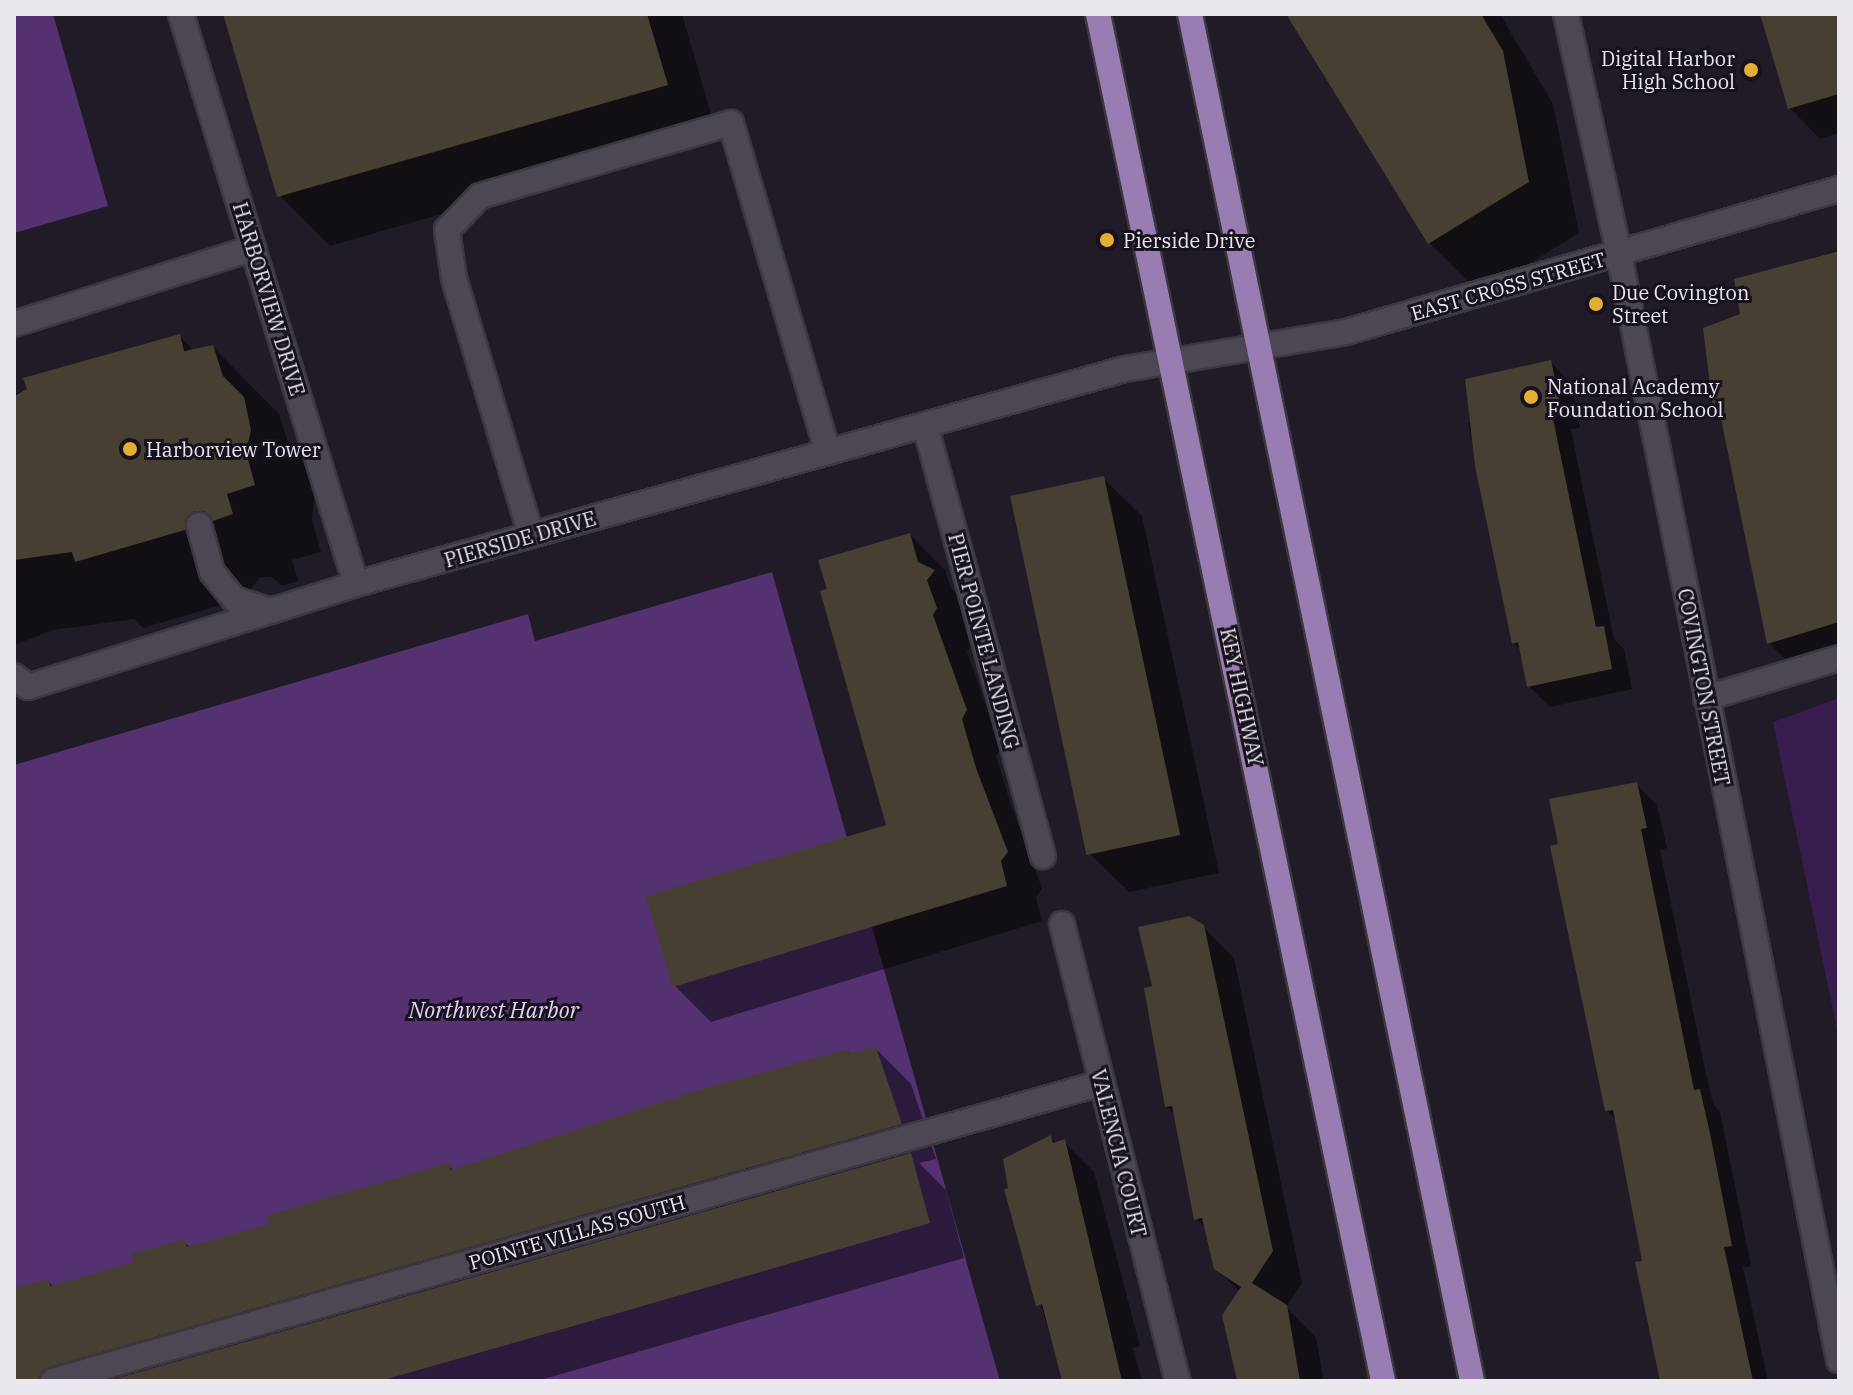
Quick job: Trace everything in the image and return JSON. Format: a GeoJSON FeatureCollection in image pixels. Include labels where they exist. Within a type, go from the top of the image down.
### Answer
{"type":"FeatureCollection","features":[{"type":"Feature","properties":{"kind":"main road","name":"KEY HIGHWAY"},"geometry":{"type":"LineString","coordinates":[[1098,14],[1383,1381]]}},
{"type":"Feature","properties":{"kind":"main road"},"geometry":{"type":"LineString","coordinates":[[1190,14],[1472,1381]]}},
{"type":"Feature","properties":{"kind":"street","name":"HARBORVIEW DRIVE"},"geometry":{"type":"LineString","coordinates":[[181,14],[356,584]]}},
{"type":"Feature","properties":{"kind":"street","name":"COVINGTON STREET"},"geometry":{"type":"LineString","coordinates":[[1566,14],[1619,254],[1839,1360]]}},
{"type":"Feature","properties":{"kind":"street"},"geometry":{"type":"LineString","coordinates":[[531,535],[454,278],[447,230],[480,196],[731,123],[828,452]]}},
{"type":"Feature","properties":{"kind":"street","name":"EAST CROSS STREET"},"geometry":{"type":"LineString","coordinates":[[1172,361],[1346,332],[1839,189]]}},
{"type":"Feature","properties":{"kind":"street"},"geometry":{"type":"LineString","coordinates":[[14,324],[253,248]]}},
{"type":"Feature","properties":{"kind":"street","name":"PIERSIDE DRIVE"},"geometry":{"type":"LineString","coordinates":[[14,676],[28,687],[356,584],[1125,369],[1172,361]]}},
{"type":"Feature","properties":{"kind":"street","name":"PIER POINTE LANDING"},"geometry":{"type":"LineString","coordinates":[[925,425],[1043,856]]}},
{"type":"Feature","properties":{"kind":"street"},"geometry":{"type":"LineString","coordinates":[[199,525],[212,572],[234,599],[271,611]]}},
{"type":"Feature","properties":{"kind":"street"},"geometry":{"type":"LineString","coordinates":[[1706,698],[1839,658]]}},
{"type":"Feature","properties":{"kind":"street","name":"VALENCIA COURT"},"geometry":{"type":"LineString","coordinates":[[1062,924],[1178,1381]]}},
{"type":"Feature","properties":{"kind":"street","name":"POINTE VILLAS SOUTH"},"geometry":{"type":"LineString","coordinates":[[53,1381],[1101,1083]]}},
{"type":"Feature","properties":{"kind":"shaded area"},"geometry":{"type":"Polygon","coordinates":[[[1839,698],[1839,1039],[1773,722],[1839,698]]]}},
{"type":"Feature","properties":{"kind":"water"},"geometry":{"type":"Polygon","coordinates":[[[14,14],[53,14],[108,206],[14,233],[14,14]]]}},
{"type":"Feature","properties":{"kind":"water","name":"Northwest Harbor"},"geometry":{"type":"Polygon","coordinates":[[[772,572],[1000,1381],[14,1381],[14,765],[528,614],[535,641],[772,572]]]}},
{"type":"Feature","properties":{"kind":"building"},"geometry":{"type":"Polygon","coordinates":[[[223,14],[647,14],[668,85],[277,197],[223,14]]]}},
{"type":"Feature","properties":{"kind":"building"},"geometry":{"type":"Polygon","coordinates":[[[1286,14],[1481,14],[1503,51],[1529,182],[1428,244],[1286,14]]]}},
{"type":"Feature","properties":{"kind":"building"},"geometry":{"type":"Polygon","coordinates":[[[1760,14],[1839,14],[1839,94],[1788,109],[1760,14]]]}},
{"type":"Feature","properties":{"kind":"building"},"geometry":{"type":"Polygon","coordinates":[[[1839,251],[1839,622],[1767,644],[1719,409],[1713,410],[1703,328],[1740,314],[1734,279],[1839,251]]]}},
{"type":"Feature","properties":{"kind":"building","name":"Harborview Tower"},"geometry":{"type":"Polygon","coordinates":[[[180,334],[184,351],[213,345],[223,376],[244,397],[251,430],[246,452],[255,485],[227,494],[233,514],[213,521],[204,511],[194,511],[185,520],[185,530],[75,562],[72,552],[14,560],[14,396],[27,389],[23,378],[180,334]]]}},
{"type":"Feature","properties":{"kind":"building"},"geometry":{"type":"Polygon","coordinates":[[[1551,360],[1561,407],[1551,409],[1596,627],[1604,626],[1612,669],[1527,687],[1518,642],[1512,644],[1475,466],[1465,379],[1551,360]]]}},
{"type":"Feature","properties":{"kind":"building"},"geometry":{"type":"Polygon","coordinates":[[[1104,476],[1180,835],[1086,855],[1010,496],[1104,476]]]}},
{"type":"Feature","properties":{"kind":"building"},"geometry":{"type":"Polygon","coordinates":[[[910,533],[918,562],[935,570],[927,580],[937,608],[933,615],[967,710],[962,719],[976,768],[1008,852],[1001,861],[1007,886],[673,987],[646,896],[886,825],[820,591],[827,589],[818,560],[910,533]]]}},
{"type":"Feature","properties":{"kind":"building"},"geometry":{"type":"Polygon","coordinates":[[[1637,782],[1647,828],[1641,829],[1694,1090],[1700,1089],[1732,1246],[1724,1247],[1753,1381],[1660,1381],[1635,1262],[1642,1261],[1613,1110],[1605,1111],[1550,846],[1558,844],[1549,799],[1637,782]]]}},
{"type":"Feature","properties":{"kind":"building"},"geometry":{"type":"Polygon","coordinates":[[[1189,916],[1204,925],[1273,1251],[1252,1283],[1287,1305],[1300,1381],[1237,1381],[1222,1315],[1241,1287],[1214,1269],[1202,1218],[1194,1220],[1172,1106],[1165,1107],[1144,988],[1152,986],[1138,927],[1189,916]]]}},
{"type":"Feature","properties":{"kind":"building"},"geometry":{"type":"Polygon","coordinates":[[[876,1047],[902,1124],[49,1367],[38,1381],[14,1381],[14,1289],[48,1279],[50,1286],[134,1262],[131,1254],[185,1239],[187,1247],[270,1224],[267,1216],[299,1206],[448,1163],[451,1170],[703,1089],[848,1049],[849,1054],[876,1047]]]}},
{"type":"Feature","properties":{"kind":"building"},"geometry":{"type":"Polygon","coordinates":[[[1051,1135],[1053,1143],[1065,1139],[1122,1381],[1062,1381],[1042,1304],[1036,1306],[1004,1189],[1008,1188],[1003,1159],[1051,1135]]]}},
{"type":"Feature","properties":{"kind":"building"},"geometry":{"type":"Polygon","coordinates":[[[911,1153],[930,1223],[380,1381],[108,1381],[911,1153]]]}},
{"type":"Feature","properties":{"kind":"place","name":"Digital Harbor High School"},"geometry":{"type":"Point","coordinates":[1751,70]}},
{"type":"Feature","properties":{"kind":"place","name":"Pierside Drive"},"geometry":{"type":"Point","coordinates":[1107,240]}},
{"type":"Feature","properties":{"kind":"place","name":"Due Covington Street"},"geometry":{"type":"Point","coordinates":[1596,304]}},
{"type":"Feature","properties":{"kind":"place","name":"National Academy Foundation School"},"geometry":{"type":"Point","coordinates":[1531,397]}},
{"type":"Feature","properties":{"kind":"place","name":"Harborview Tower"},"geometry":{"type":"Point","coordinates":[130,449]}}]}
